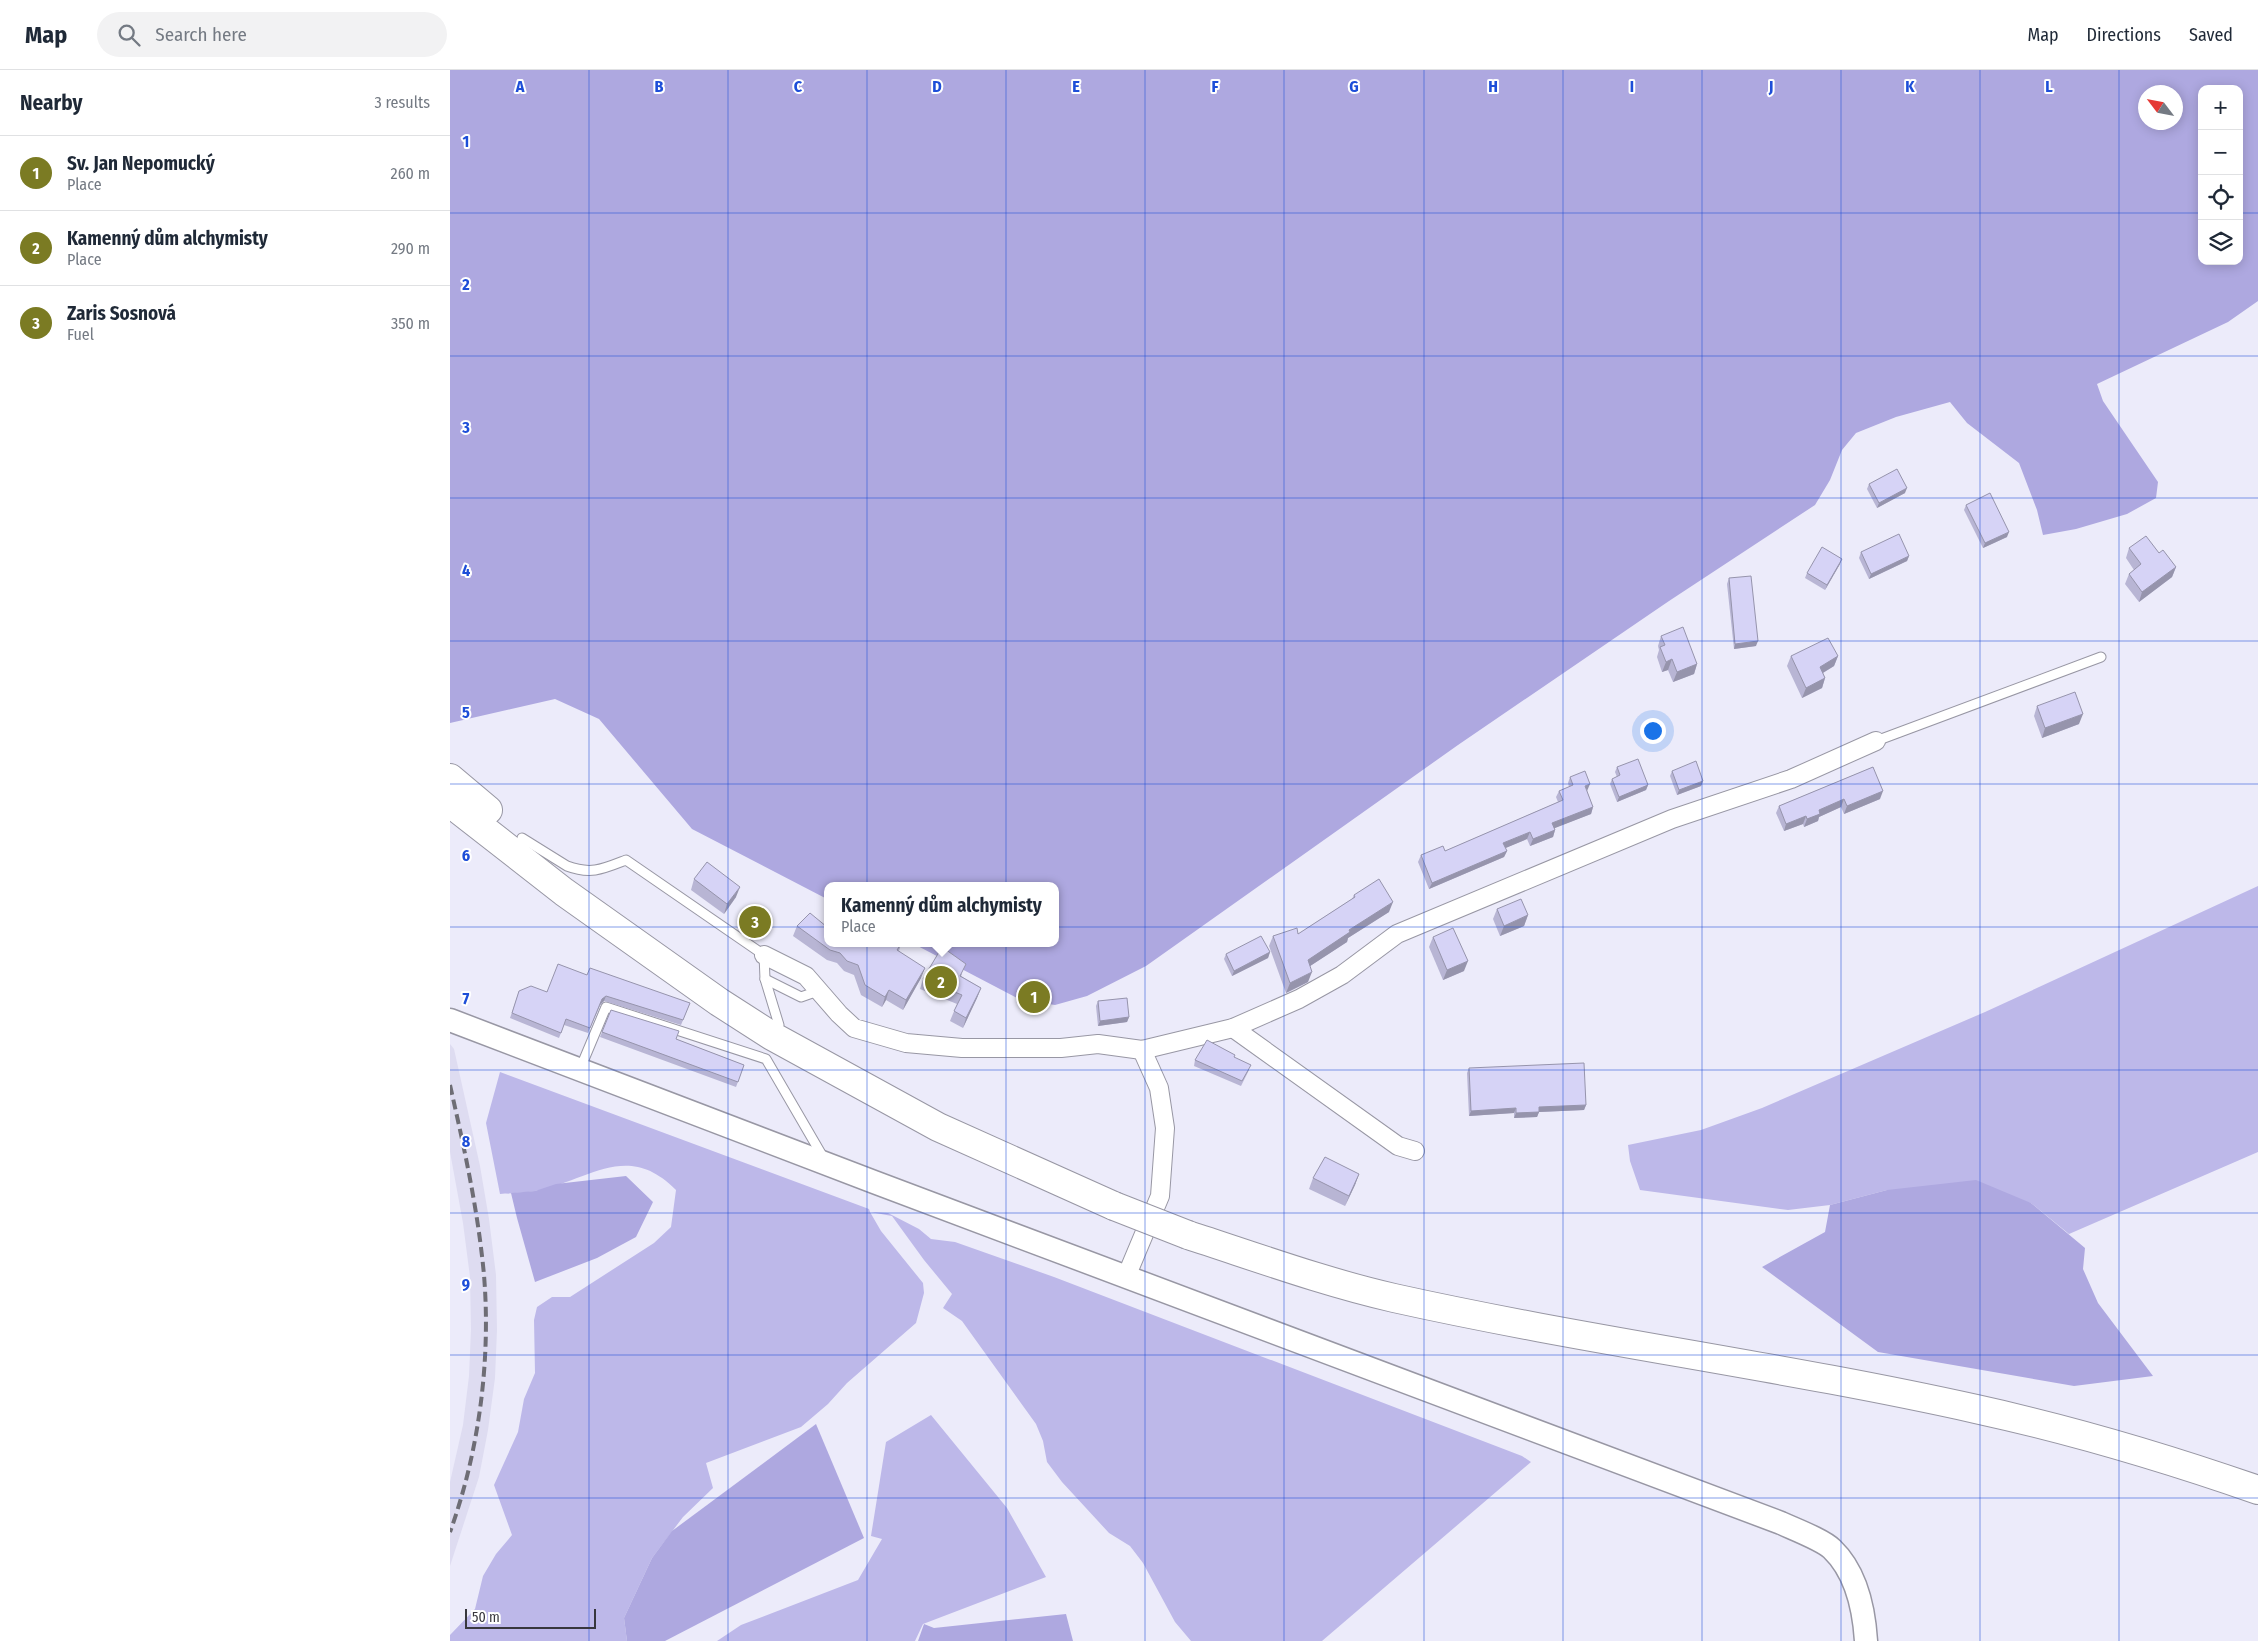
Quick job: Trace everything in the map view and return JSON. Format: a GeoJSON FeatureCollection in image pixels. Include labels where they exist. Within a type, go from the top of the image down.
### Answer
{"type":"FeatureCollection","features":[{"type":"Feature","properties":{"kind":"main road"},"geometry":{"type":"LineString","coordinates":[[450,778],[582,887],[779,1025],[855,1081]]}},
{"type":"Feature","properties":{"kind":"main road"},"geometry":{"type":"LineString","coordinates":[[450,803],[564,892],[719,1002],[772,1036],[938,1127],[1114,1206],[1188,1235],[1286,1267],[1392,1297],[1610,1341],[1893,1391],[2023,1420],[2117,1444],[2258,1490]]}},
{"type":"Feature","properties":{"kind":"street"},"geometry":{"type":"LineString","coordinates":[[764,955],[806,976],[838,1014],[854,1028],[906,1043],[962,1048],[1061,1048],[1098,1044],[1142,1050],[1233,1028],[1300,999],[1342,975],[1397,934],[1672,819],[1791,779],[1876,741]]}},
{"type":"Feature","properties":{"kind":"street"},"geometry":{"type":"LineString","coordinates":[[450,1020],[826,1164],[1781,1523],[1831,1548],[1847,1567],[1857,1591],[1864,1620],[1866,1641]]}},
{"type":"Feature","properties":{"kind":"street"},"geometry":{"type":"LineString","coordinates":[[1233,1028],[1398,1146],[1415,1151]]}},
{"type":"Feature","properties":{"kind":"street"},"geometry":{"type":"LineString","coordinates":[[1126,1277],[1160,1196],[1165,1128],[1159,1088],[1142,1050]]}},
{"type":"Feature","properties":{"kind":"lane"},"geometry":{"type":"LineString","coordinates":[[1876,741],[2101,657]]}},
{"type":"Feature","properties":{"kind":"lane"},"geometry":{"type":"LineString","coordinates":[[522,838],[566,866],[574,869],[599,871],[626,860],[764,955],[765,979],[779,1025]]}},
{"type":"Feature","properties":{"kind":"lane"},"geometry":{"type":"LineString","coordinates":[[765,979],[801,997],[818,991]]}},
{"type":"Feature","properties":{"kind":"lane"},"geometry":{"type":"LineString","coordinates":[[580,1070],[606,1007],[766,1059],[826,1164]]}},
{"type":"Feature","properties":{"kind":"shaded area"},"geometry":{"type":"Polygon","coordinates":[[[450,70],[2258,70],[2258,301],[2228,322],[2097,384],[2103,401],[2158,482],[2156,498],[2127,514],[2076,529],[2043,535],[2037,510],[2019,463],[1967,423],[1950,402],[1896,417],[1856,433],[1842,450],[1830,480],[1815,505],[1669,601],[1458,745],[1146,966],[1087,996],[1055,1005],[1021,1000],[920,947],[1059,947],[1059,882],[824,882],[824,897],[692,829],[599,719],[555,699],[450,723],[450,70]]]}},
{"type":"Feature","properties":{"kind":"shaded area"},"geometry":{"type":"Polygon","coordinates":[[[2258,886],[2258,1152],[2069,1234],[2031,1203],[1887,1190],[1830,1205],[1788,1210],[1640,1190],[1630,1161],[1628,1145],[1701,1130],[1762,1108],[1985,1012],[2258,886]]]}},
{"type":"Feature","properties":{"kind":"shaded area"},"geometry":{"type":"Polygon","coordinates":[[[450,1044],[454,1049],[480,1166],[489,1219],[496,1275],[497,1330],[495,1378],[479,1477],[450,1566],[450,1482],[463,1425],[469,1376],[471,1329],[470,1277],[463,1223],[450,1152],[450,1044]]]}},
{"type":"Feature","properties":{"kind":"shaded area"},"geometry":{"type":"Polygon","coordinates":[[[500,1072],[869,1209],[881,1231],[923,1283],[924,1293],[916,1323],[847,1383],[828,1404],[801,1427],[706,1463],[713,1488],[683,1517],[652,1558],[624,1618],[627,1641],[450,1641],[450,1635],[475,1609],[483,1576],[496,1554],[512,1535],[494,1485],[518,1432],[524,1399],[535,1373],[534,1320],[537,1307],[552,1297],[570,1297],[654,1243],[671,1227],[676,1190],[658,1175],[641,1168],[624,1166],[607,1168],[535,1191],[500,1194],[486,1123],[500,1072]]]}},
{"type":"Feature","properties":{"kind":"shaded area"},"geometry":{"type":"Polygon","coordinates":[[[626,1176],[653,1202],[636,1237],[597,1258],[535,1282],[511,1193],[535,1191],[556,1184],[626,1176]]]}},
{"type":"Feature","properties":{"kind":"shaded area"},"geometry":{"type":"Polygon","coordinates":[[[1976,1180],[2031,1203],[2085,1248],[2083,1269],[2098,1303],[2153,1376],[2074,1386],[1878,1352],[1762,1267],[1825,1232],[1830,1205],[1887,1190],[1976,1180]]]}},
{"type":"Feature","properties":{"kind":"shaded area"},"geometry":{"type":"Polygon","coordinates":[[[870,1212],[888,1213],[919,1229],[931,1239],[955,1242],[1054,1277],[1522,1456],[1531,1462],[1322,1641],[1191,1641],[1175,1622],[1143,1563],[1130,1546],[1109,1533],[1062,1482],[1047,1462],[1043,1441],[1036,1424],[962,1321],[943,1308],[952,1294],[892,1216],[870,1212]]]}},
{"type":"Feature","properties":{"kind":"shaded area"},"geometry":{"type":"Polygon","coordinates":[[[931,1415],[1007,1508],[1046,1577],[923,1624],[915,1641],[717,1641],[741,1625],[858,1580],[882,1539],[871,1536],[886,1442],[931,1415]]]}},
{"type":"Feature","properties":{"kind":"shaded area"},"geometry":{"type":"Polygon","coordinates":[[[816,1424],[864,1538],[665,1641],[627,1641],[624,1618],[652,1558],[672,1531],[816,1424]]]}},
{"type":"Feature","properties":{"kind":"shaded area"},"geometry":{"type":"Polygon","coordinates":[[[1066,1614],[1073,1641],[918,1641],[924,1624],[934,1628],[1066,1614]]]}},
{"type":"Feature","properties":{"kind":"building"},"geometry":{"type":"Polygon","coordinates":[[[1897,469],[1907,488],[1879,503],[1869,484],[1897,469]]]}},
{"type":"Feature","properties":{"kind":"building"},"geometry":{"type":"Polygon","coordinates":[[[1990,493],[2009,532],[1985,543],[1966,505],[1990,493]]]}},
{"type":"Feature","properties":{"kind":"building"},"geometry":{"type":"Polygon","coordinates":[[[1899,534],[1909,556],[1871,574],[1861,552],[1899,534]]]}},
{"type":"Feature","properties":{"kind":"building"},"geometry":{"type":"Polygon","coordinates":[[[2146,536],[2159,553],[2163,550],[2176,567],[2142,592],[2129,574],[2141,564],[2129,548],[2146,536]]]}},
{"type":"Feature","properties":{"kind":"building"},"geometry":{"type":"Polygon","coordinates":[[[1822,547],[1842,559],[1827,585],[1807,573],[1822,547]]]}},
{"type":"Feature","properties":{"kind":"building"},"geometry":{"type":"Polygon","coordinates":[[[1751,576],[1758,641],[1735,644],[1729,578],[1751,576]]]}},
{"type":"Feature","properties":{"kind":"building"},"geometry":{"type":"Polygon","coordinates":[[[1683,627],[1697,664],[1677,672],[1672,659],[1666,662],[1660,647],[1665,645],[1661,636],[1683,627]]]}},
{"type":"Feature","properties":{"kind":"building"},"geometry":{"type":"Polygon","coordinates":[[[1828,638],[1838,656],[1820,667],[1825,678],[1806,688],[1791,656],[1828,638]]]}},
{"type":"Feature","properties":{"kind":"building"},"geometry":{"type":"Polygon","coordinates":[[[2075,692],[2083,714],[2045,728],[2037,706],[2075,692]]]}},
{"type":"Feature","properties":{"kind":"building"},"geometry":{"type":"Polygon","coordinates":[[[1638,759],[1648,785],[1619,797],[1612,779],[1620,775],[1617,767],[1638,759]]]}},
{"type":"Feature","properties":{"kind":"building"},"geometry":{"type":"Polygon","coordinates":[[[1696,761],[1703,781],[1679,790],[1672,771],[1696,761]]]}},
{"type":"Feature","properties":{"kind":"building"},"geometry":{"type":"Polygon","coordinates":[[[1873,767],[1883,791],[1847,806],[1844,799],[1819,810],[1820,814],[1807,819],[1806,816],[1786,824],[1779,806],[1873,767]]]}},
{"type":"Feature","properties":{"kind":"building"},"geometry":{"type":"Polygon","coordinates":[[[1585,771],[1590,784],[1585,786],[1593,807],[1552,823],[1555,830],[1533,839],[1530,832],[1503,843],[1507,851],[1432,883],[1421,855],[1443,846],[1445,851],[1563,800],[1559,791],[1573,785],[1570,777],[1585,771]]]}},
{"type":"Feature","properties":{"kind":"building"},"geometry":{"type":"Polygon","coordinates":[[[707,862],[740,887],[727,904],[694,879],[707,862]]]}},
{"type":"Feature","properties":{"kind":"building"},"geometry":{"type":"Polygon","coordinates":[[[1379,879],[1393,902],[1349,930],[1350,932],[1308,960],[1312,972],[1290,983],[1273,936],[1297,928],[1298,934],[1379,879]]]}},
{"type":"Feature","properties":{"kind":"building"},"geometry":{"type":"Polygon","coordinates":[[[1521,899],[1528,915],[1504,926],[1497,909],[1521,899]]]}},
{"type":"Feature","properties":{"kind":"building"},"geometry":{"type":"Polygon","coordinates":[[[810,913],[824,925],[824,946],[797,926],[810,913]]]}},
{"type":"Feature","properties":{"kind":"building"},"geometry":{"type":"Polygon","coordinates":[[[1453,928],[1468,961],[1447,970],[1433,937],[1453,928]]]}},
{"type":"Feature","properties":{"kind":"building"},"geometry":{"type":"Polygon","coordinates":[[[1261,936],[1270,952],[1234,971],[1226,954],[1261,936]]]}},
{"type":"Feature","properties":{"kind":"building"},"geometry":{"type":"Polygon","coordinates":[[[826,947],[899,947],[897,950],[925,968],[906,1000],[889,990],[885,997],[865,985],[858,965],[847,961],[840,953],[826,947]]]}},
{"type":"Feature","properties":{"kind":"building"},"geometry":{"type":"Polygon","coordinates":[[[942,947],[966,964],[960,976],[981,988],[966,1018],[954,1011],[962,995],[923,979],[942,947]]]}},
{"type":"Feature","properties":{"kind":"building"},"geometry":{"type":"Polygon","coordinates":[[[558,964],[587,975],[590,968],[690,1003],[683,1020],[606,996],[602,999],[590,1028],[566,1019],[561,1033],[512,1013],[519,991],[531,986],[547,992],[558,964]]]}},
{"type":"Feature","properties":{"kind":"building"},"geometry":{"type":"Polygon","coordinates":[[[1127,998],[1129,1017],[1100,1021],[1098,1001],[1127,998]]]}},
{"type":"Feature","properties":{"kind":"building"},"geometry":{"type":"Polygon","coordinates":[[[611,1010],[679,1031],[676,1039],[744,1065],[738,1082],[602,1032],[611,1010]]]}},
{"type":"Feature","properties":{"kind":"building"},"geometry":{"type":"Polygon","coordinates":[[[1207,1040],[1251,1065],[1242,1081],[1195,1060],[1207,1040]]]}},
{"type":"Feature","properties":{"kind":"building"},"geometry":{"type":"Polygon","coordinates":[[[1584,1063],[1586,1105],[1539,1107],[1539,1112],[1516,1113],[1516,1108],[1471,1111],[1469,1068],[1584,1063]]]}},
{"type":"Feature","properties":{"kind":"building"},"geometry":{"type":"Polygon","coordinates":[[[1325,1157],[1359,1174],[1349,1196],[1313,1178],[1325,1157]]]}},
{"type":"Feature","properties":{"kind":"railway"},"geometry":{"type":"LineString","coordinates":[[450,1085],[474,1203],[484,1275],[486,1307],[484,1373],[475,1438],[469,1470],[450,1532]]}},
{"type":"Feature","properties":{"kind":"place","name":"Zaris Sosnová"},"geometry":{"type":"Point","coordinates":[755,922]}},
{"type":"Feature","properties":{"kind":"place","name":"Kamenný dům alchymisty"},"geometry":{"type":"Point","coordinates":[941,982]}},
{"type":"Feature","properties":{"kind":"place","name":"Sv. Jan Nepomucký"},"geometry":{"type":"Point","coordinates":[1034,997]}}]}
